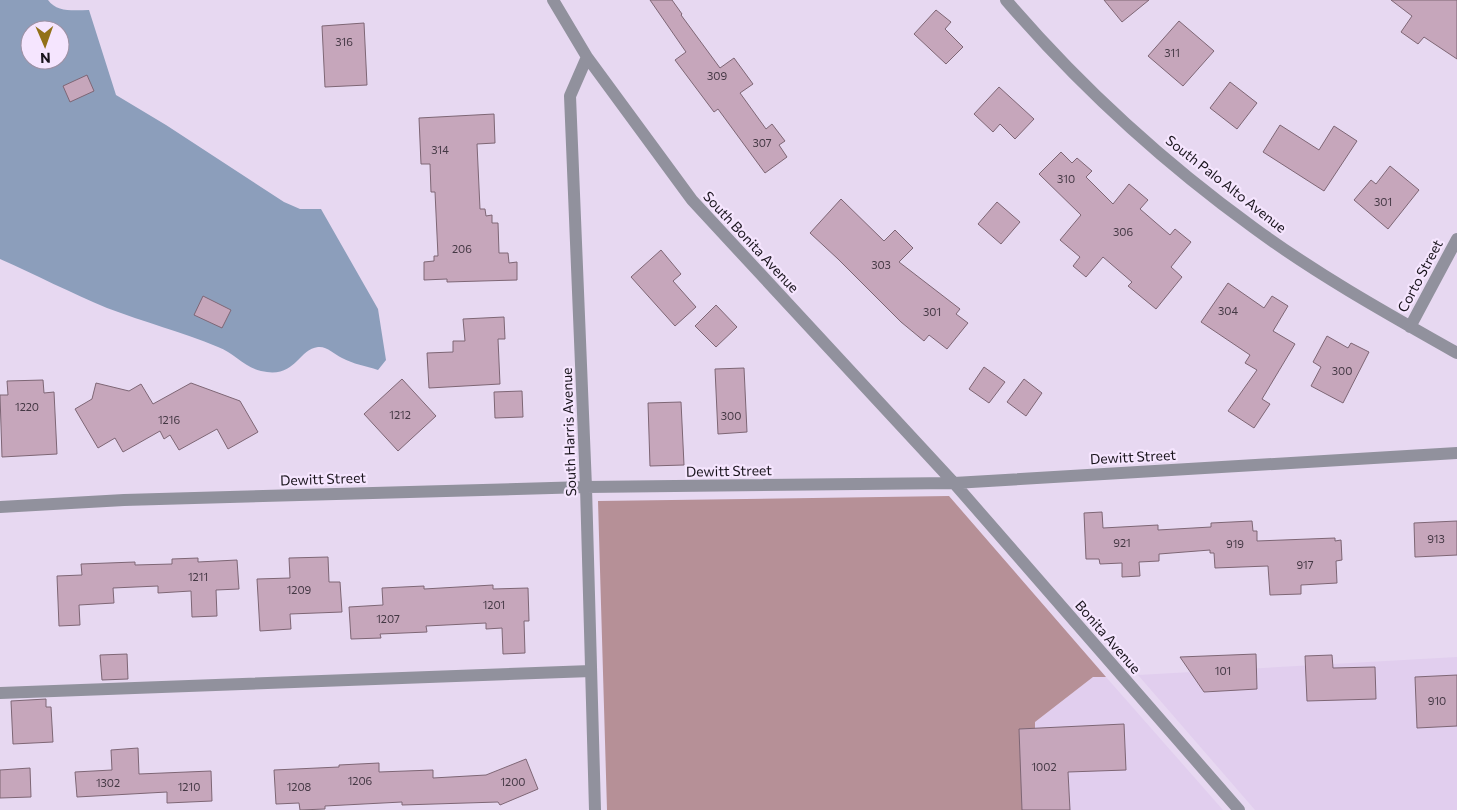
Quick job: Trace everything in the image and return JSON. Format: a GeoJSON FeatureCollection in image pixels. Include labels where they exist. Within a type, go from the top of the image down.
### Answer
{"type":"FeatureCollection","features":[{"type":"Feature","properties":{"kind":"street","name":"South Bonita Avenue"},"geometry":{"type":"LineString","coordinates":[[553,0],[586,56],[692,200],[954,483]]}},
{"type":"Feature","properties":{"kind":"street","name":"South Palo Alto Avenue"},"geometry":{"type":"LineString","coordinates":[[1006,0],[1097,95],[1139,135],[1205,190],[1255,229],[1301,260],[1410,327],[1457,353]]}},
{"type":"Feature","properties":{"kind":"street","name":"South Harris Avenue"},"geometry":{"type":"LineString","coordinates":[[586,56],[570,96],[586,488],[595,810]]}},
{"type":"Feature","properties":{"kind":"street","name":"Corto Street"},"geometry":{"type":"LineString","coordinates":[[1410,327],[1457,239]]}},
{"type":"Feature","properties":{"kind":"street","name":"Dewitt Street"},"geometry":{"type":"LineString","coordinates":[[0,507],[124,500],[586,488],[954,483],[1457,453]]}},
{"type":"Feature","properties":{"kind":"street","name":"Bonita Avenue"},"geometry":{"type":"LineString","coordinates":[[954,483],[1239,810]]}},
{"type":"Feature","properties":{"kind":"street"},"geometry":{"type":"LineString","coordinates":[[0,694],[591,671]]}},
{"type":"Feature","properties":{"kind":"shaded area"},"geometry":{"type":"Polygon","coordinates":[[[949,496],[1106,677],[1093,677],[1035,722],[1035,810],[607,810],[598,501],[949,496]]]}},
{"type":"Feature","properties":{"kind":"shaded area"},"geometry":{"type":"Polygon","coordinates":[[[1457,657],[1457,810],[1255,810],[1138,675],[1457,657]]]}},
{"type":"Feature","properties":{"kind":"shaded area"},"geometry":{"type":"Polygon","coordinates":[[[1093,677],[1106,677],[1223,810],[1035,810],[1035,722],[1093,677]]]}},
{"type":"Feature","properties":{"kind":"water"},"geometry":{"type":"Polygon","coordinates":[[[0,0],[48,0],[61,9],[89,10],[116,95],[166,125],[284,202],[300,209],[321,209],[378,309],[386,360],[378,370],[351,362],[327,349],[318,347],[305,353],[289,368],[282,371],[261,371],[218,347],[107,308],[0,259],[0,0]]]}},
{"type":"Feature","properties":{"kind":"building"},"geometry":{"type":"Polygon","coordinates":[[[650,0],[672,0],[720,68],[734,58],[753,84],[740,93],[766,129],[772,124],[785,141],[779,145],[787,157],[765,173],[718,109],[714,112],[675,60],[686,52],[650,0]]]}},
{"type":"Feature","properties":{"kind":"building"},"geometry":{"type":"Polygon","coordinates":[[[1104,0],[1149,0],[1122,22],[1104,0]]]}},
{"type":"Feature","properties":{"kind":"building"},"geometry":{"type":"Polygon","coordinates":[[[1391,0],[1457,0],[1457,59],[1424,37],[1418,44],[1401,32],[1412,16],[1391,0]]]}},
{"type":"Feature","properties":{"kind":"building"},"geometry":{"type":"Polygon","coordinates":[[[936,10],[951,22],[945,29],[963,47],[946,64],[914,34],[936,10]]]}},
{"type":"Feature","properties":{"kind":"building"},"geometry":{"type":"Polygon","coordinates":[[[1179,21],[1214,51],[1183,86],[1148,56],[1179,21]]]}},
{"type":"Feature","properties":{"kind":"building"},"geometry":{"type":"Polygon","coordinates":[[[364,23],[367,85],[325,87],[322,26],[364,23]]]}},
{"type":"Feature","properties":{"kind":"building"},"geometry":{"type":"Polygon","coordinates":[[[87,75],[94,91],[70,102],[63,86],[87,75]]]}},
{"type":"Feature","properties":{"kind":"building"},"geometry":{"type":"Polygon","coordinates":[[[1230,82],[1257,103],[1237,129],[1210,108],[1230,82]]]}},
{"type":"Feature","properties":{"kind":"building"},"geometry":{"type":"Polygon","coordinates":[[[999,87],[1034,119],[1015,139],[1000,124],[993,132],[974,114],[999,87]]]}},
{"type":"Feature","properties":{"kind":"building"},"geometry":{"type":"Polygon","coordinates":[[[494,114],[495,143],[477,144],[480,209],[485,209],[486,216],[492,215],[492,223],[498,223],[499,253],[508,253],[509,263],[517,262],[517,280],[447,282],[447,279],[424,280],[424,262],[434,261],[434,256],[438,256],[435,192],[431,192],[430,164],[421,164],[419,118],[494,114]]]}},
{"type":"Feature","properties":{"kind":"building"},"geometry":{"type":"Polygon","coordinates":[[[1280,125],[1319,150],[1334,126],[1357,141],[1324,191],[1263,152],[1280,125]]]}},
{"type":"Feature","properties":{"kind":"building"},"geometry":{"type":"Polygon","coordinates":[[[1061,152],[1072,163],[1077,158],[1092,171],[1086,177],[1113,204],[1129,184],[1148,200],[1140,209],[1170,235],[1175,229],[1191,242],[1171,267],[1182,277],[1156,309],[1128,286],[1132,282],[1103,257],[1086,277],[1073,266],[1080,257],[1060,240],[1081,215],[1039,174],[1061,152]]]}},
{"type":"Feature","properties":{"kind":"building"},"geometry":{"type":"Polygon","coordinates":[[[1390,166],[1419,190],[1388,229],[1354,200],[1371,180],[1376,184],[1390,166]]]}},
{"type":"Feature","properties":{"kind":"building"},"geometry":{"type":"Polygon","coordinates":[[[841,199],[884,241],[895,230],[913,248],[899,262],[960,309],[956,314],[968,323],[947,349],[929,335],[924,341],[901,322],[810,233],[841,199]]]}},
{"type":"Feature","properties":{"kind":"building"},"geometry":{"type":"Polygon","coordinates":[[[997,202],[1020,222],[1001,244],[978,224],[997,202]]]}},
{"type":"Feature","properties":{"kind":"building"},"geometry":{"type":"Polygon","coordinates":[[[661,250],[681,274],[673,281],[696,307],[675,326],[631,277],[661,250]]]}},
{"type":"Feature","properties":{"kind":"building"},"geometry":{"type":"Polygon","coordinates":[[[1228,283],[1264,308],[1272,296],[1288,306],[1273,331],[1295,344],[1262,399],[1270,404],[1254,428],[1228,411],[1257,370],[1245,363],[1250,355],[1201,322],[1228,283]]]}},
{"type":"Feature","properties":{"kind":"building"},"geometry":{"type":"Polygon","coordinates":[[[203,296],[231,310],[222,328],[194,315],[203,296]]]}},
{"type":"Feature","properties":{"kind":"building"},"geometry":{"type":"Polygon","coordinates":[[[716,305],[737,327],[716,347],[695,326],[716,305]]]}},
{"type":"Feature","properties":{"kind":"building"},"geometry":{"type":"Polygon","coordinates":[[[504,317],[505,339],[498,339],[500,384],[429,388],[427,353],[453,352],[453,341],[465,341],[463,319],[504,317]]]}},
{"type":"Feature","properties":{"kind":"building"},"geometry":{"type":"Polygon","coordinates":[[[1327,336],[1348,348],[1351,343],[1369,352],[1343,403],[1311,386],[1321,367],[1313,362],[1327,336]]]}},
{"type":"Feature","properties":{"kind":"building"},"geometry":{"type":"Polygon","coordinates":[[[984,367],[1005,382],[989,403],[969,389],[984,367]]]}},
{"type":"Feature","properties":{"kind":"building"},"geometry":{"type":"Polygon","coordinates":[[[744,368],[747,432],[718,434],[715,369],[744,368]]]}},
{"type":"Feature","properties":{"kind":"building"},"geometry":{"type":"Polygon","coordinates":[[[402,379],[436,416],[398,451],[364,414],[402,379]]]}},
{"type":"Feature","properties":{"kind":"building"},"geometry":{"type":"Polygon","coordinates":[[[1024,379],[1042,393],[1026,416],[1007,402],[1024,379]]]}},
{"type":"Feature","properties":{"kind":"building"},"geometry":{"type":"Polygon","coordinates":[[[43,380],[44,393],[54,392],[57,454],[2,457],[0,395],[8,395],[7,381],[43,380]]]}},
{"type":"Feature","properties":{"kind":"building"},"geometry":{"type":"Polygon","coordinates":[[[96,383],[129,391],[141,384],[153,404],[191,383],[240,401],[258,432],[228,449],[217,429],[179,450],[170,435],[164,439],[160,431],[123,452],[115,438],[98,448],[75,409],[92,399],[96,383]]]}},
{"type":"Feature","properties":{"kind":"building"},"geometry":{"type":"Polygon","coordinates":[[[522,391],[523,417],[495,418],[494,392],[522,391]]]}},
{"type":"Feature","properties":{"kind":"building"},"geometry":{"type":"Polygon","coordinates":[[[681,402],[684,465],[650,466],[648,403],[681,402]]]}},
{"type":"Feature","properties":{"kind":"building"},"geometry":{"type":"Polygon","coordinates":[[[1102,512],[1103,528],[1158,525],[1158,530],[1211,527],[1211,523],[1252,521],[1253,531],[1257,531],[1257,541],[1335,538],[1335,541],[1341,540],[1342,560],[1336,561],[1337,583],[1301,585],[1301,594],[1270,595],[1268,566],[1215,568],[1214,553],[1210,553],[1210,550],[1159,554],[1159,561],[1139,562],[1140,576],[1122,577],[1122,563],[1100,564],[1099,559],[1086,559],[1084,513],[1102,512]]]}},
{"type":"Feature","properties":{"kind":"building"},"geometry":{"type":"Polygon","coordinates":[[[1457,521],[1457,555],[1415,557],[1414,523],[1457,521]]]}},
{"type":"Feature","properties":{"kind":"building"},"geometry":{"type":"Polygon","coordinates":[[[328,557],[329,582],[340,582],[342,612],[290,614],[291,629],[260,631],[257,579],[290,578],[289,558],[328,557]]]}},
{"type":"Feature","properties":{"kind":"building"},"geometry":{"type":"Polygon","coordinates":[[[198,558],[198,562],[237,560],[239,589],[216,590],[217,616],[192,617],[191,591],[158,593],[158,586],[113,588],[114,603],[79,605],[80,625],[59,626],[57,576],[82,575],[81,564],[135,562],[135,565],[172,564],[172,559],[198,558]]]}},
{"type":"Feature","properties":{"kind":"building"},"geometry":{"type":"Polygon","coordinates":[[[493,585],[493,589],[528,588],[529,621],[524,621],[525,653],[503,654],[502,628],[486,629],[486,623],[426,626],[427,632],[380,634],[381,638],[351,639],[349,607],[383,605],[382,588],[424,586],[424,589],[493,585]]]}},
{"type":"Feature","properties":{"kind":"building"},"geometry":{"type":"Polygon","coordinates":[[[127,654],[128,679],[102,680],[100,655],[127,654]]]}},
{"type":"Feature","properties":{"kind":"building"},"geometry":{"type":"Polygon","coordinates":[[[1256,654],[1257,689],[1204,692],[1180,657],[1256,654]]]}},
{"type":"Feature","properties":{"kind":"building"},"geometry":{"type":"Polygon","coordinates":[[[1332,655],[1333,668],[1375,667],[1376,699],[1307,701],[1305,656],[1332,655]]]}},
{"type":"Feature","properties":{"kind":"building"},"geometry":{"type":"Polygon","coordinates":[[[1457,675],[1457,726],[1417,728],[1415,677],[1457,675]]]}},
{"type":"Feature","properties":{"kind":"building"},"geometry":{"type":"Polygon","coordinates":[[[46,699],[46,707],[51,707],[53,742],[13,744],[11,701],[46,699]]]}},
{"type":"Feature","properties":{"kind":"building"},"geometry":{"type":"Polygon","coordinates":[[[1124,724],[1126,770],[1068,772],[1070,810],[1022,810],[1019,729],[1124,724]]]}},
{"type":"Feature","properties":{"kind":"building"},"geometry":{"type":"Polygon","coordinates":[[[138,748],[139,774],[211,771],[212,801],[167,803],[167,792],[77,797],[75,772],[112,770],[111,750],[138,748]]]}},
{"type":"Feature","properties":{"kind":"building"},"geometry":{"type":"Polygon","coordinates":[[[526,759],[538,789],[500,805],[498,802],[402,805],[402,802],[325,806],[325,809],[300,810],[299,803],[276,804],[274,770],[379,763],[379,772],[433,770],[433,778],[486,775],[526,759]]]}},
{"type":"Feature","properties":{"kind":"building"},"geometry":{"type":"Polygon","coordinates":[[[30,768],[31,797],[0,798],[0,770],[30,768]]]}}]}
